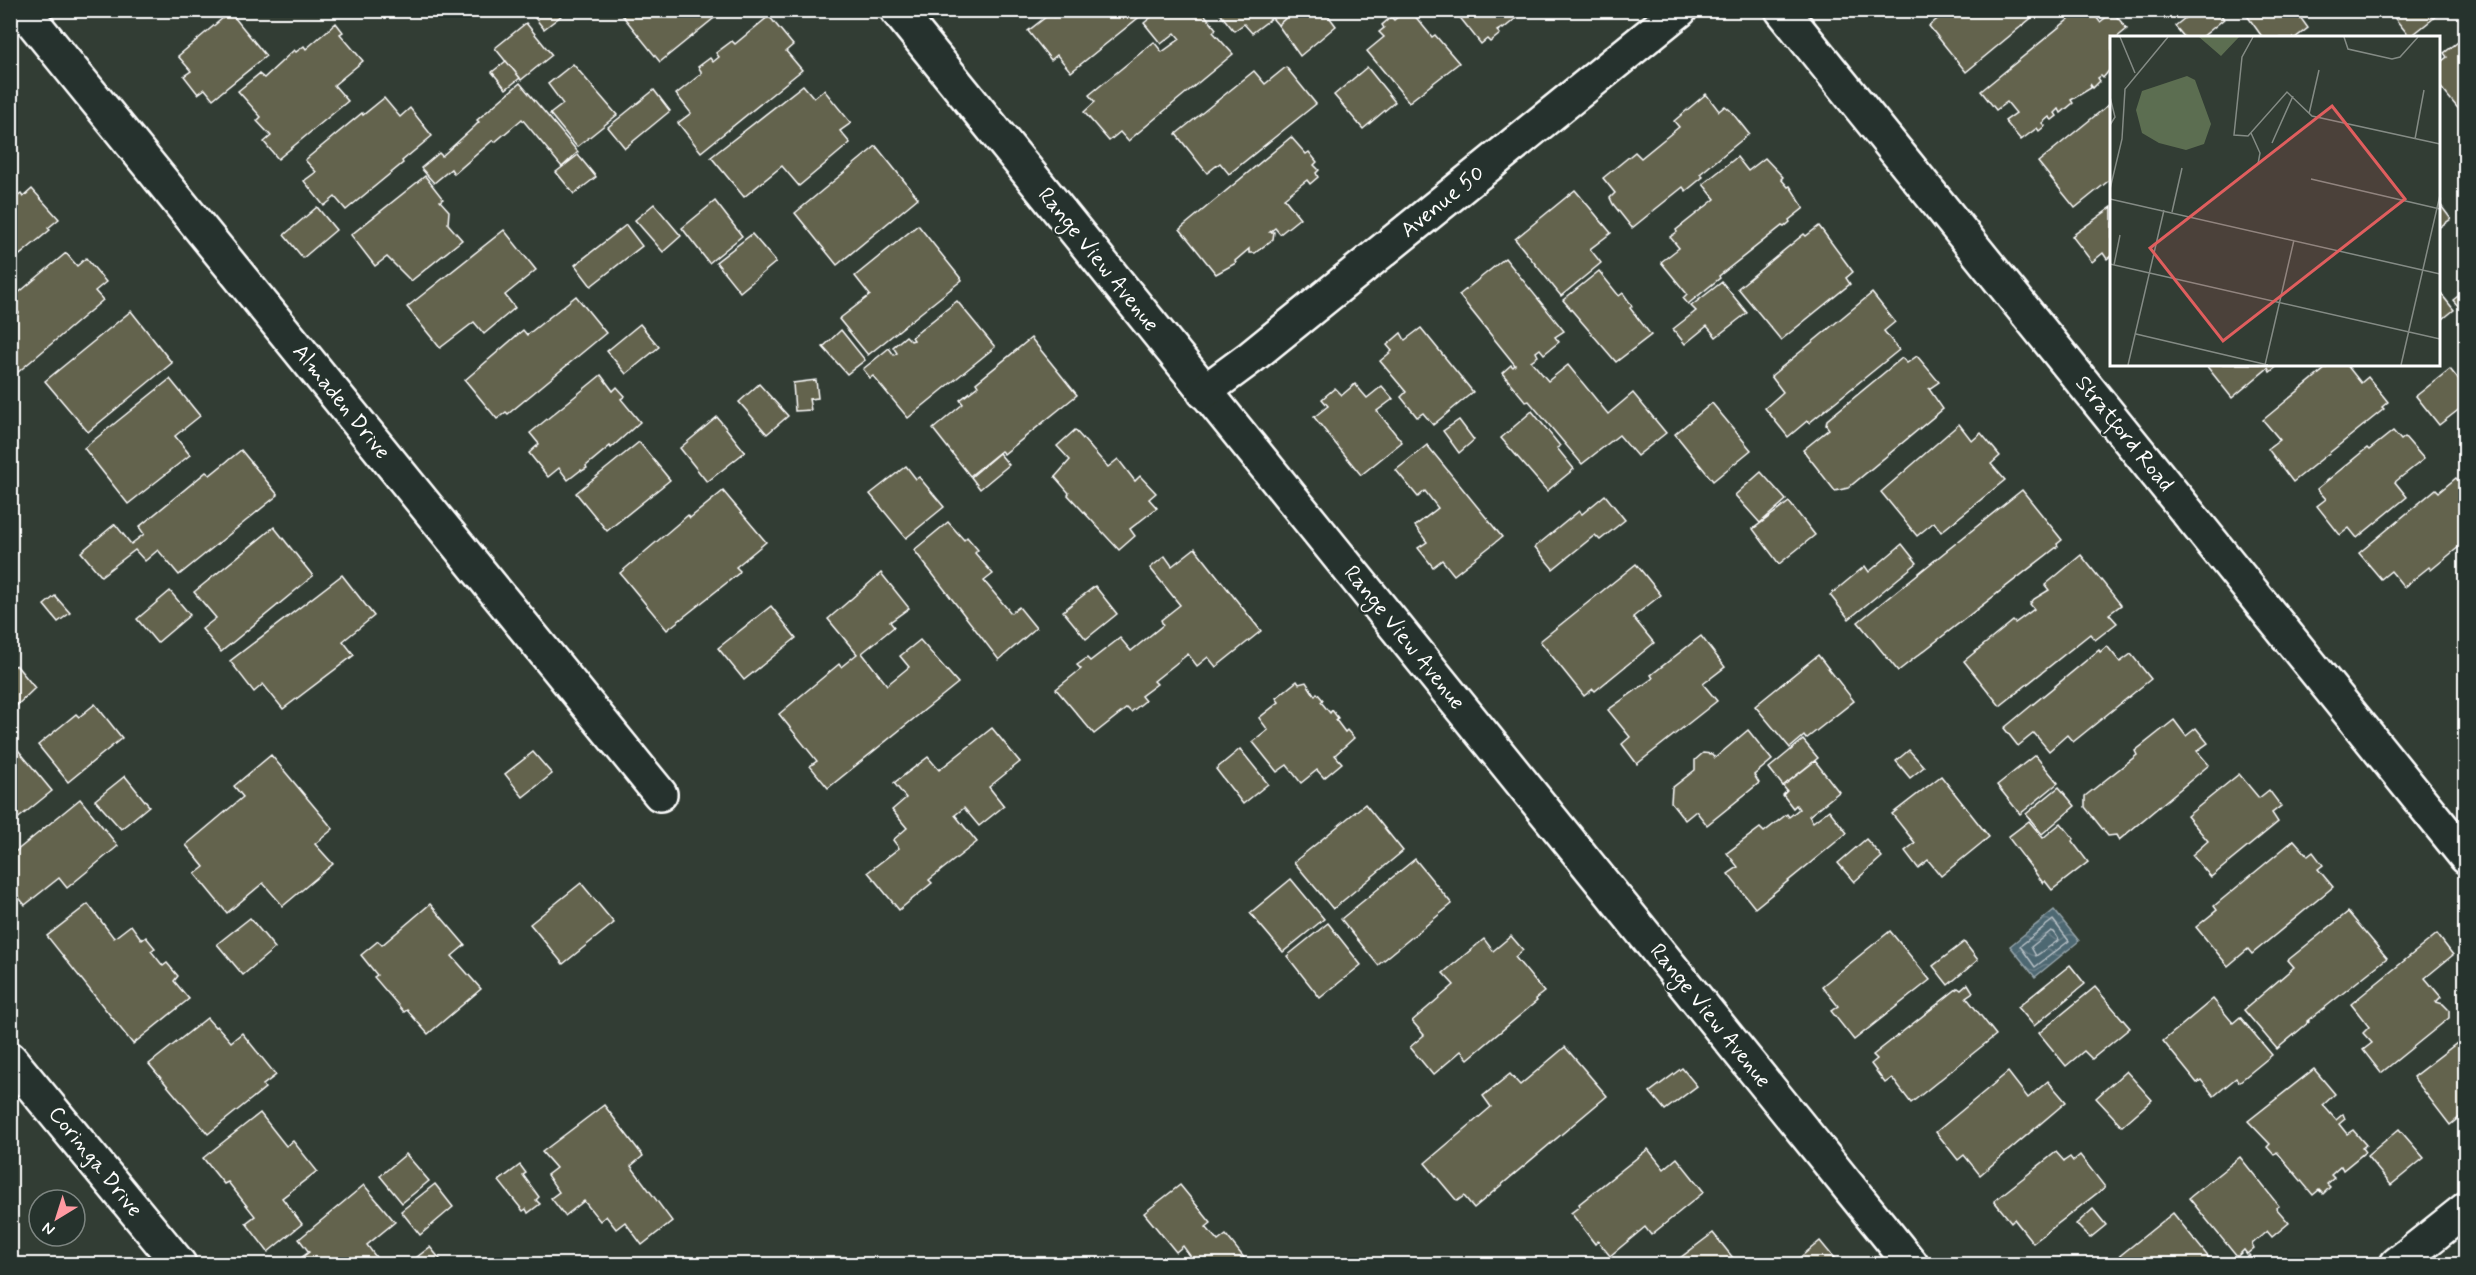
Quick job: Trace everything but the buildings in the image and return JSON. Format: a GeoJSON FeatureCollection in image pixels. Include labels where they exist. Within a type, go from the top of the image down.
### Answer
{"type":"FeatureCollection","features":[{"type":"Feature","properties":{"kind":"street","name":"Almaden Drive"},"geometry":{"type":"LineString","coordinates":[[23,10],[660,794]]}},
{"type":"Feature","properties":{"kind":"street","name":"Range View Avenue"},"geometry":{"type":"LineString","coordinates":[[897,10],[1911,1264]]}},
{"type":"Feature","properties":{"kind":"street","name":"Avenue 50"},"geometry":{"type":"LineString","coordinates":[[1204,392],[1250,358],[1680,10]]}},
{"type":"Feature","properties":{"kind":"street","name":"Stratford Road"},"geometry":{"type":"LineString","coordinates":[[1782,10],[2466,857]]}},
{"type":"Feature","properties":{"kind":"street","name":"Coringa Drive"},"geometry":{"type":"LineString","coordinates":[[10,1059],[179,1264]]}},
{"type":"Feature","properties":{"kind":"street"},"geometry":{"type":"LineString","coordinates":[[2397,1264],[2466,1209]]}},
{"type":"Feature","properties":{"kind":"water"},"geometry":{"type":"Polygon","coordinates":[[[2054,910],[2079,941],[2035,977],[2010,946],[2054,910]]]}}]}
